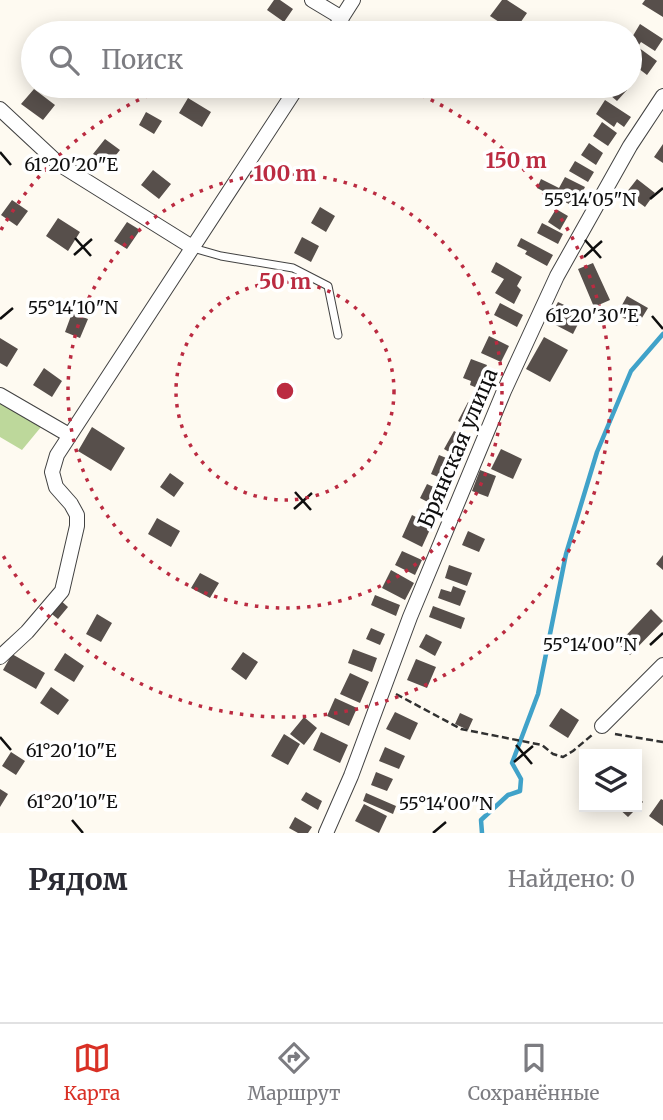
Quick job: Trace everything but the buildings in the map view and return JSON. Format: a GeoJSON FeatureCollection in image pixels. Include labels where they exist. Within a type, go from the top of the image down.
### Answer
{"type":"FeatureCollection","features":[{"type":"Feature","properties":{"kind":"street"},"geometry":{"type":"LineString","coordinates":[[312,0],[342,18]]}},
{"type":"Feature","properties":{"kind":"street"},"geometry":{"type":"LineString","coordinates":[[340,21],[353,0]]}},
{"type":"Feature","properties":{"kind":"street","name":"Брянская улица"},"geometry":{"type":"LineString","coordinates":[[326,833],[351,776],[410,617],[504,391],[557,276],[629,146],[663,96]]}},
{"type":"Feature","properties":{"kind":"street"},"geometry":{"type":"LineString","coordinates":[[0,657],[27,632],[62,591],[77,526],[77,515],[56,487],[52,472],[57,455],[290,98]]}},
{"type":"Feature","properties":{"kind":"street"},"geometry":{"type":"LineString","coordinates":[[0,109],[59,164],[192,247]]}},
{"type":"Feature","properties":{"kind":"street"},"geometry":{"type":"LineString","coordinates":[[0,395],[69,435]]}},
{"type":"Feature","properties":{"kind":"street"},"geometry":{"type":"LineString","coordinates":[[602,726],[663,665]]}},
{"type":"Feature","properties":{"kind":"lane"},"geometry":{"type":"LineString","coordinates":[[192,247],[221,256],[293,268],[328,286],[338,335]]}},
{"type":"Feature","properties":{"kind":"path"},"geometry":{"type":"LineString","coordinates":[[385,688],[461,729],[542,745],[553,754],[563,757],[602,726],[613,734],[663,743]]}},
{"type":"Feature","properties":{"kind":"green space"},"geometry":{"type":"Polygon","coordinates":[[[0,403],[41,427],[22,450],[0,437],[0,403]]]}},
{"type":"Feature","properties":{"kind":"waterway"},"geometry":{"type":"LineString","coordinates":[[482,833],[481,820],[508,795],[520,791],[521,779],[512,763],[538,694],[566,554],[597,452],[631,371],[663,334]]}}]}
